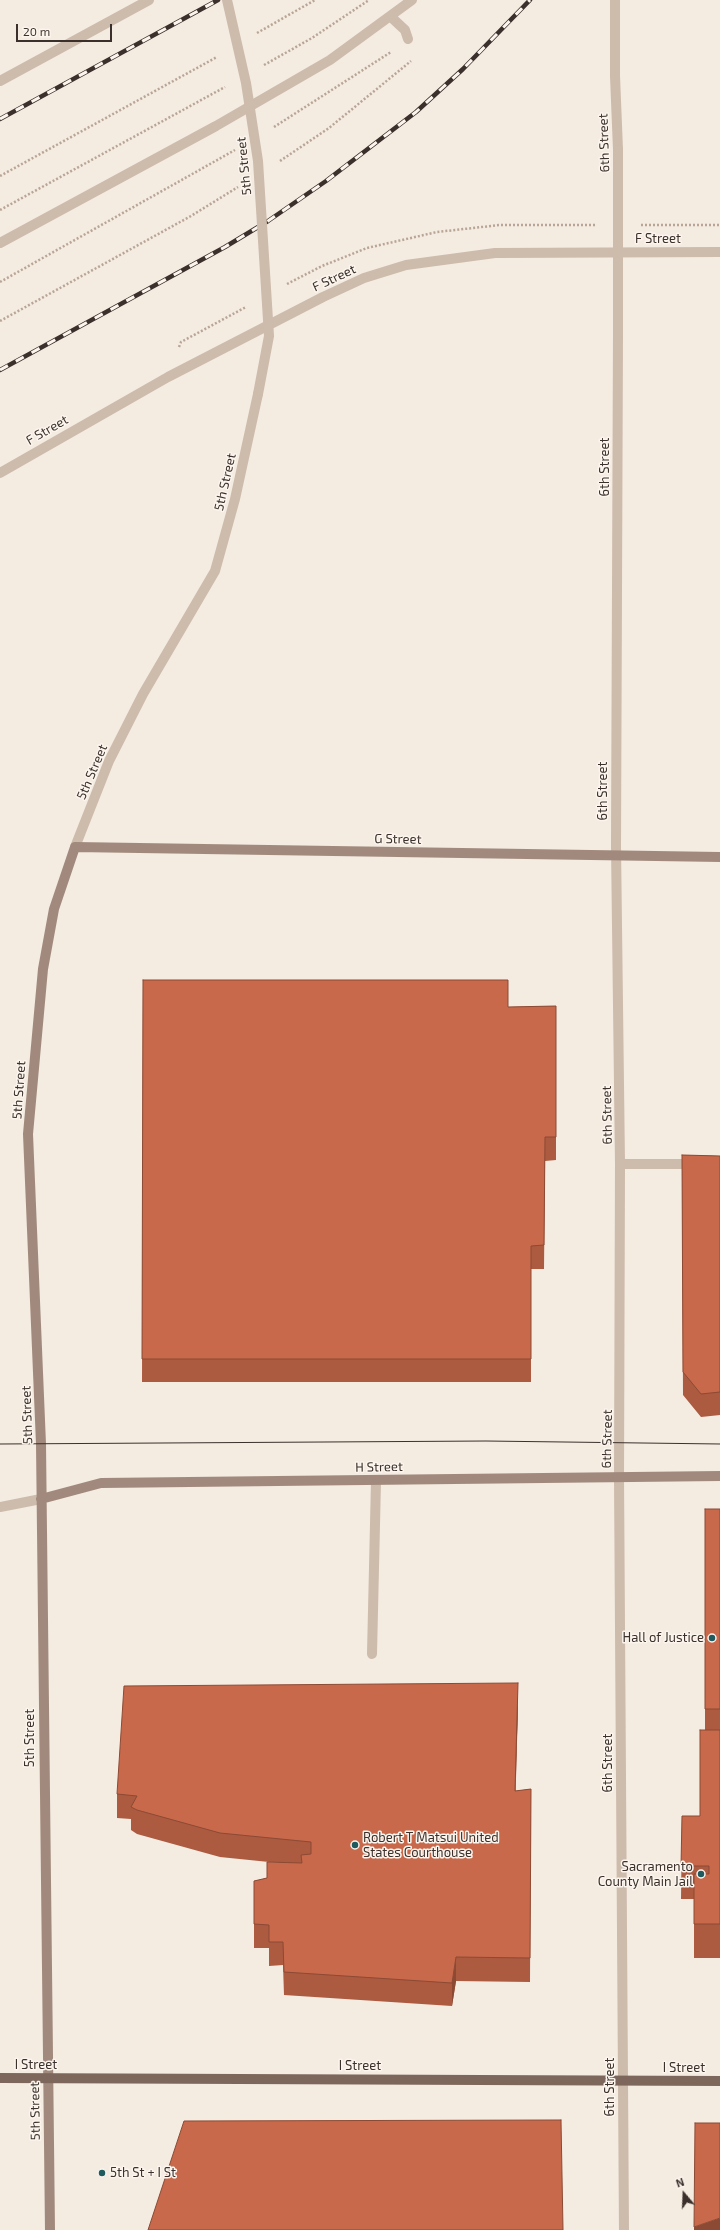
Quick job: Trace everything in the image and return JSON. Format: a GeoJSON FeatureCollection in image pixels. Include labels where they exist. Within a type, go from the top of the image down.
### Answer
{"type":"FeatureCollection","features":[{"type":"Feature","properties":{"kind":"main road","name":"G Street"},"geometry":{"type":"LineString","coordinates":[[75,847],[720,857]]}},
{"type":"Feature","properties":{"kind":"main road","name":"5th Street"},"geometry":{"type":"LineString","coordinates":[[50,2230],[47,2078],[41,1444],[28,1134],[43,969],[54,909],[75,847]]}},
{"type":"Feature","properties":{"kind":"main road","name":"H Street"},"geometry":{"type":"LineString","coordinates":[[41,1499],[101,1483],[720,1476]]}},
{"type":"Feature","properties":{"kind":"main road","name":"I Street"},"geometry":{"type":"LineString","coordinates":[[0,2078],[720,2081]]}},
{"type":"Feature","properties":{"kind":"street"},"geometry":{"type":"LineString","coordinates":[[0,81],[149,0]]}},
{"type":"Feature","properties":{"kind":"street","name":"5th Street"},"geometry":{"type":"LineString","coordinates":[[75,847],[110,762],[143,694],[215,571],[236,499],[269,336],[258,161],[246,83],[226,0]]}},
{"type":"Feature","properties":{"kind":"street"},"geometry":{"type":"LineString","coordinates":[[0,243],[216,126],[324,64],[391,17],[412,0]]}},
{"type":"Feature","properties":{"kind":"street","name":"6th Street"},"geometry":{"type":"LineString","coordinates":[[615,0],[614,76],[618,150],[616,856],[620,1164],[619,1477],[624,2230]]}},
{"type":"Feature","properties":{"kind":"street"},"geometry":{"type":"LineString","coordinates":[[391,17],[405,30],[408,39]]}},
{"type":"Feature","properties":{"kind":"street","name":"F Street"},"geometry":{"type":"LineString","coordinates":[[0,473],[168,378],[323,297],[364,278],[406,265],[495,253],[720,252]]}},
{"type":"Feature","properties":{"kind":"street"},"geometry":{"type":"LineString","coordinates":[[620,1164],[720,1164]]}},
{"type":"Feature","properties":{"kind":"street"},"geometry":{"type":"LineString","coordinates":[[372,1654],[376,1481]]}},
{"type":"Feature","properties":{"kind":"street"},"geometry":{"type":"LineString","coordinates":[[0,1506],[41,1499]]}},
{"type":"Feature","properties":{"kind":"path"},"geometry":{"type":"LineString","coordinates":[[253,36],[314,0]]}},
{"type":"Feature","properties":{"kind":"path"},"geometry":{"type":"LineString","coordinates":[[258,68],[312,38],[369,0]]}},
{"type":"Feature","properties":{"kind":"path"},"geometry":{"type":"LineString","coordinates":[[272,129],[346,83],[408,39]]}},
{"type":"Feature","properties":{"kind":"path"},"geometry":{"type":"LineString","coordinates":[[0,176],[218,56]]}},
{"type":"Feature","properties":{"kind":"path"},"geometry":{"type":"LineString","coordinates":[[278,161],[329,128],[414,58]]}},
{"type":"Feature","properties":{"kind":"path"},"geometry":{"type":"LineString","coordinates":[[0,210],[230,83]]}},
{"type":"Feature","properties":{"kind":"path"},"geometry":{"type":"LineString","coordinates":[[0,282],[238,148]]}},
{"type":"Feature","properties":{"kind":"path"},"geometry":{"type":"LineString","coordinates":[[0,321],[191,216],[241,185]]}},
{"type":"Feature","properties":{"kind":"building"},"geometry":{"type":"Polygon","coordinates":[[[143,980],[508,980],[508,1007],[556,1006],[556,1137],[545,1137],[544,1245],[531,1246],[531,1359],[142,1359],[143,980]]]}},
{"type":"Feature","properties":{"kind":"building"},"geometry":{"type":"Polygon","coordinates":[[[682,1155],[720,1156],[720,1392],[701,1394],[683,1372],[682,1155]]]}},
{"type":"Feature","properties":{"kind":"building","name":"Hall of Justice"},"geometry":{"type":"Polygon","coordinates":[[[705,1509],[720,1509],[720,1709],[705,1709],[705,1509]]]}},
{"type":"Feature","properties":{"kind":"building","name":"Robert T Matsui United States Courthouse"},"geometry":{"type":"Polygon","coordinates":[[[518,1683],[515,1791],[531,1789],[530,1958],[456,1957],[452,1983],[284,1972],[283,1942],[269,1942],[269,1925],[254,1924],[254,1881],[267,1878],[267,1862],[302,1863],[301,1855],[311,1854],[311,1842],[220,1833],[137,1810],[131,1807],[137,1796],[117,1794],[124,1686],[518,1683]]]}},
{"type":"Feature","properties":{"kind":"building","name":"Sacramento County Main Jail"},"geometry":{"type":"Polygon","coordinates":[[[700,1730],[720,1730],[720,1924],[694,1924],[694,1874],[709,1874],[709,1866],[681,1866],[682,1816],[700,1816],[700,1730]]]}},
{"type":"Feature","properties":{"kind":"building"},"geometry":{"type":"Polygon","coordinates":[[[561,2120],[563,2230],[148,2230],[184,2121],[561,2120]]]}},
{"type":"Feature","properties":{"kind":"building"},"geometry":{"type":"Polygon","coordinates":[[[695,2123],[720,2123],[720,2218],[694,2227],[695,2123]]]}},
{"type":"Feature","properties":{"kind":"tram line"},"geometry":{"type":"LineString","coordinates":[[0,1444],[486,1441],[720,1444]]}},
{"type":"Feature","properties":{"kind":"railway"},"geometry":{"type":"LineString","coordinates":[[0,119],[218,0]]}},
{"type":"Feature","properties":{"kind":"railway"},"geometry":{"type":"LineString","coordinates":[[0,370],[225,247],[268,221],[326,181],[416,112],[463,69],[530,0]]}},
{"type":"Feature","properties":{"kind":"place","name":"Hall of Justice"},"geometry":{"type":"Point","coordinates":[712,1638]}},
{"type":"Feature","properties":{"kind":"place","name":"Robert T Matsui United States Courthouse"},"geometry":{"type":"Point","coordinates":[355,1845]}},
{"type":"Feature","properties":{"kind":"place","name":"Sacramento County Main Jail"},"geometry":{"type":"Point","coordinates":[701,1874]}},
{"type":"Feature","properties":{"kind":"place","name":"5th St + I St"},"geometry":{"type":"Point","coordinates":[102,2173]}}]}
